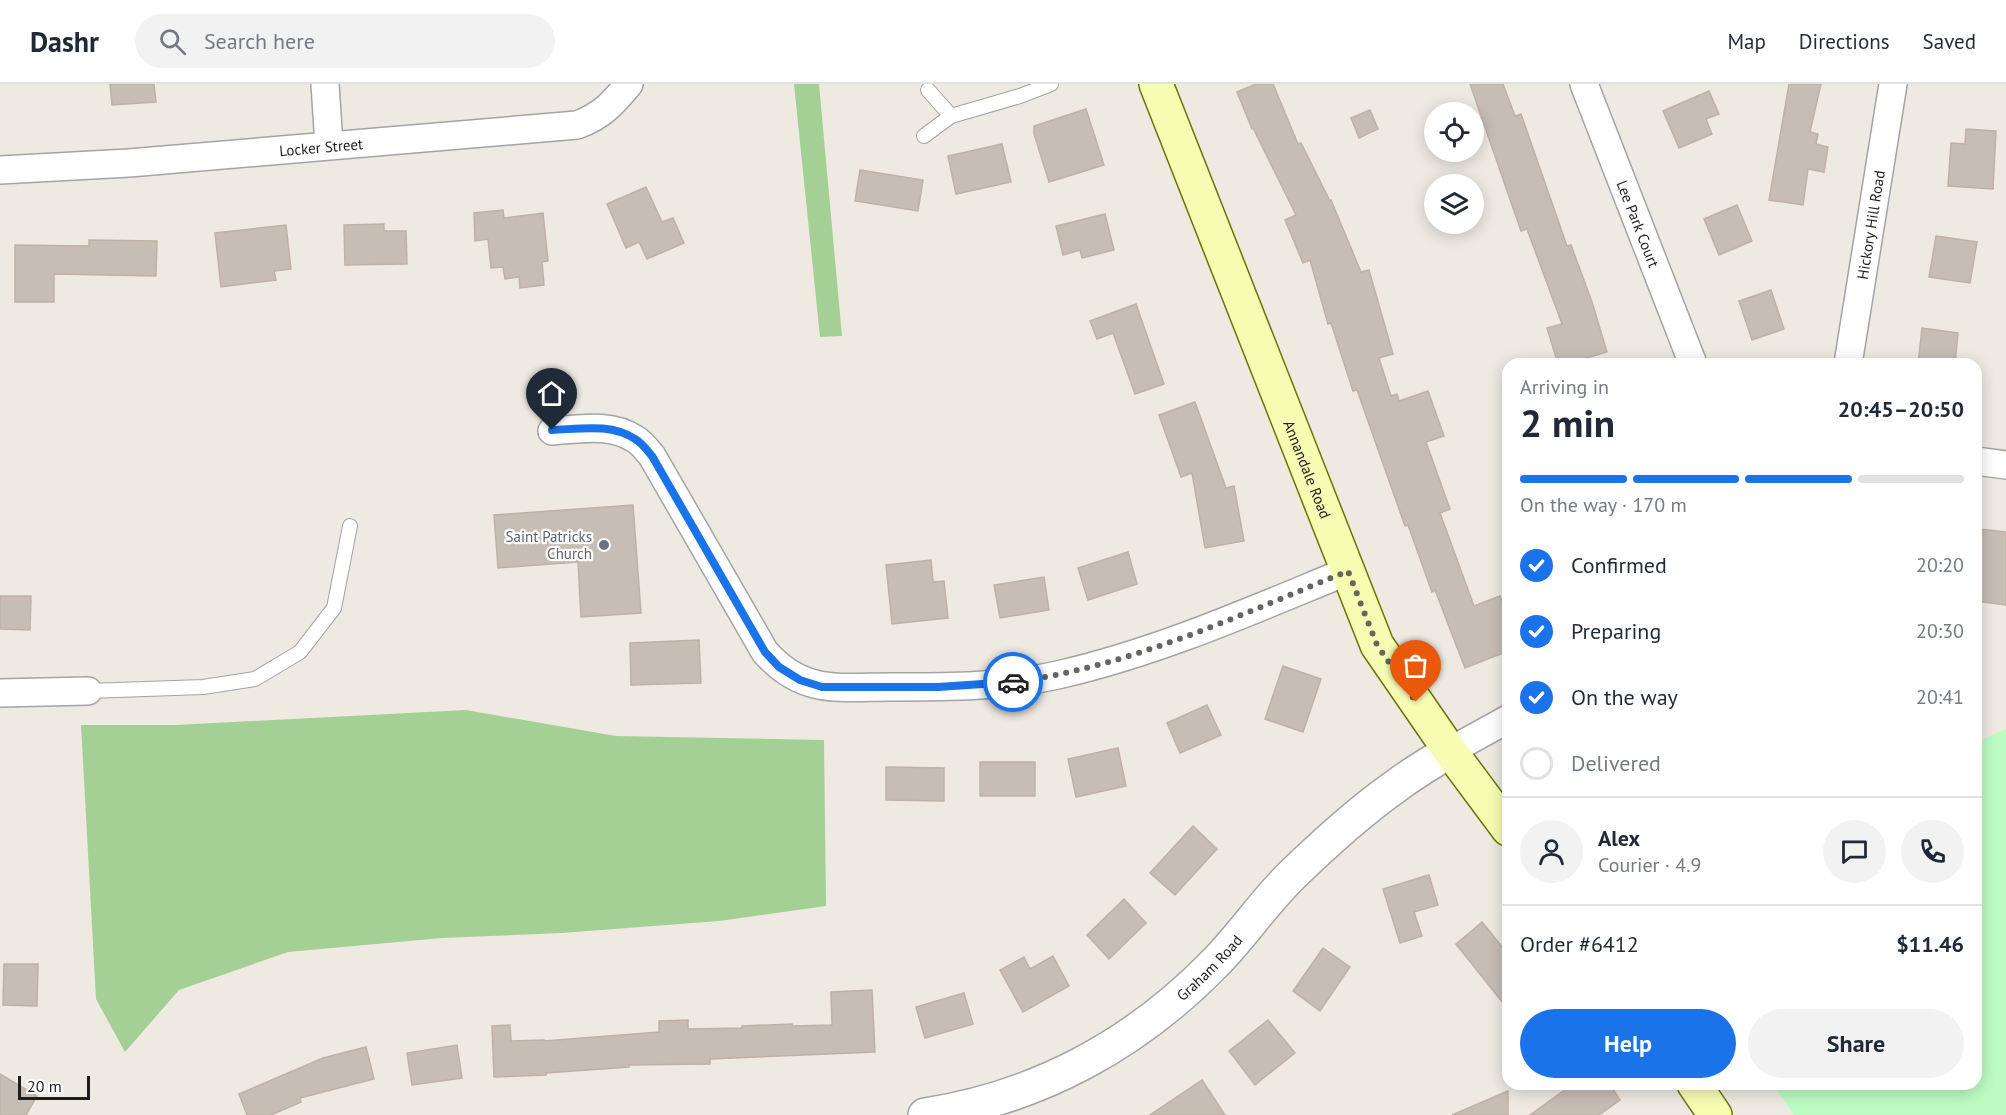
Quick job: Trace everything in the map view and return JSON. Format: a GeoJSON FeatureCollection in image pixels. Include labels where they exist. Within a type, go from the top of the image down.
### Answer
{"type":"FeatureCollection","features":[{"type":"Feature","properties":{"kind":"main road","name":"Annandale Road"},"geometry":{"type":"LineString","coordinates":[[1156,84],[1377,645],[1450,751],[1502,821]]}},
{"type":"Feature","properties":{"kind":"main road"},"geometry":{"type":"LineString","coordinates":[[1698,1090],[1715,1115]]}},
{"type":"Feature","properties":{"kind":"street"},"geometry":{"type":"LineString","coordinates":[[325,84],[329,145]]}},
{"type":"Feature","properties":{"kind":"street","name":"Locker Street"},"geometry":{"type":"LineString","coordinates":[[0,170],[129,163],[577,125],[595,118],[629,84]]}},
{"type":"Feature","properties":{"kind":"street","name":"Lee Park Court"},"geometry":{"type":"LineString","coordinates":[[1584,84],[1691,358]]}},
{"type":"Feature","properties":{"kind":"street","name":"Hickory Hill Road"},"geometry":{"type":"LineString","coordinates":[[1849,358],[1893,84]]}},
{"type":"Feature","properties":{"kind":"street"},"geometry":{"type":"LineString","coordinates":[[552,430],[600,428],[621,431],[637,440],[652,456],[765,652],[779,667],[800,680],[822,687],[938,687],[1016,681],[1060,674],[1122,658],[1242,614],[1348,571]]}},
{"type":"Feature","properties":{"kind":"street"},"geometry":{"type":"LineString","coordinates":[[1982,462],[2006,465]]}},
{"type":"Feature","properties":{"kind":"street"},"geometry":{"type":"LineString","coordinates":[[0,693],[88,692]]}},
{"type":"Feature","properties":{"kind":"street"},"geometry":{"type":"LineString","coordinates":[[1450,751],[1502,722]]}},
{"type":"Feature","properties":{"kind":"street","name":"Graham Road"},"geometry":{"type":"LineString","coordinates":[[925,1115],[995,1099],[1052,1079],[1098,1056],[1136,1032],[1178,999],[1216,963],[1291,876],[1343,827],[1396,785],[1450,751]]}},
{"type":"Feature","properties":{"kind":"lane"},"geometry":{"type":"LineString","coordinates":[[924,136],[951,116],[1020,96],[1051,84]]}},
{"type":"Feature","properties":{"kind":"lane"},"geometry":{"type":"LineString","coordinates":[[928,90],[951,116]]}},
{"type":"Feature","properties":{"kind":"lane"},"geometry":{"type":"LineString","coordinates":[[88,692],[203,687],[255,679],[300,652],[334,608],[350,526]]}},
{"type":"Feature","properties":{"kind":"green space"},"geometry":{"type":"Polygon","coordinates":[[[794,84],[819,84],[842,336],[820,337],[794,84]]]}},
{"type":"Feature","properties":{"kind":"green space"},"geometry":{"type":"Polygon","coordinates":[[[466,710],[616,736],[824,740],[826,906],[719,921],[562,933],[442,938],[288,952],[179,990],[125,1052],[96,999],[81,725],[176,725],[466,710]]]}},
{"type":"Feature","properties":{"kind":"green space"},"geometry":{"type":"Polygon","coordinates":[[[2006,729],[2006,1115],[1794,1115],[1776,1090],[1982,1090],[1982,739],[2006,729]]]}},
{"type":"Feature","properties":{"kind":"building"},"geometry":{"type":"Polygon","coordinates":[[[110,84],[154,84],[156,102],[112,105],[110,84]]]}},
{"type":"Feature","properties":{"kind":"building"},"geometry":{"type":"Polygon","coordinates":[[[1256,84],[1273,84],[1298,144],[1301,143],[1331,200],[1361,272],[1369,270],[1393,354],[1379,358],[1391,396],[1397,394],[1399,401],[1428,391],[1444,436],[1426,442],[1450,509],[1440,513],[1474,606],[1500,596],[1502,601],[1502,653],[1465,668],[1435,590],[1432,592],[1408,525],[1405,526],[1357,390],[1353,391],[1331,323],[1328,324],[1310,260],[1303,263],[1285,220],[1296,215],[1252,129],[1237,92],[1256,84]]]}},
{"type":"Feature","properties":{"kind":"building"},"geometry":{"type":"Polygon","coordinates":[[[1470,84],[1503,84],[1515,116],[1521,114],[1567,246],[1571,245],[1592,302],[1607,352],[1586,358],[1556,358],[1547,328],[1562,324],[1527,229],[1521,231],[1484,124],[1484,102],[1476,102],[1470,84]]]}},
{"type":"Feature","properties":{"kind":"building"},"geometry":{"type":"Polygon","coordinates":[[[1789,84],[1821,84],[1810,132],[1818,134],[1816,144],[1828,147],[1824,172],[1808,169],[1803,205],[1769,200],[1789,84]]]}},
{"type":"Feature","properties":{"kind":"building"},"geometry":{"type":"Polygon","coordinates":[[[1709,91],[1719,114],[1706,119],[1712,134],[1679,148],[1663,111],[1709,91]]]}},
{"type":"Feature","properties":{"kind":"building"},"geometry":{"type":"Polygon","coordinates":[[[1086,109],[1104,165],[1049,182],[1034,134],[1034,126],[1086,109]]]}},
{"type":"Feature","properties":{"kind":"building"},"geometry":{"type":"Polygon","coordinates":[[[1370,110],[1378,129],[1359,138],[1351,118],[1370,110]]]}},
{"type":"Feature","properties":{"kind":"building"},"geometry":{"type":"Polygon","coordinates":[[[1966,129],[1996,131],[1993,189],[1948,186],[1951,143],[1965,144],[1966,129]]]}},
{"type":"Feature","properties":{"kind":"building"},"geometry":{"type":"Polygon","coordinates":[[[1002,144],[1011,182],[956,194],[948,156],[1002,144]]]}},
{"type":"Feature","properties":{"kind":"building"},"geometry":{"type":"Polygon","coordinates":[[[860,170],[923,180],[918,211],[855,201],[860,170]]]}},
{"type":"Feature","properties":{"kind":"building"},"geometry":{"type":"Polygon","coordinates":[[[646,187],[662,222],[673,218],[684,243],[647,259],[639,242],[626,248],[607,204],[646,187]]]}},
{"type":"Feature","properties":{"kind":"building"},"geometry":{"type":"Polygon","coordinates":[[[1737,205],[1752,241],[1719,255],[1704,219],[1737,205]]]}},
{"type":"Feature","properties":{"kind":"building"},"geometry":{"type":"Polygon","coordinates":[[[503,210],[504,218],[543,213],[548,261],[542,262],[544,285],[520,288],[519,277],[505,279],[503,267],[491,268],[488,239],[475,241],[474,213],[503,210]]]}},
{"type":"Feature","properties":{"kind":"building"},"geometry":{"type":"Polygon","coordinates":[[[1105,214],[1114,250],[1082,258],[1080,250],[1063,255],[1056,226],[1105,214]]]}},
{"type":"Feature","properties":{"kind":"building"},"geometry":{"type":"Polygon","coordinates":[[[384,224],[384,231],[406,231],[407,264],[345,265],[344,225],[384,224]]]}},
{"type":"Feature","properties":{"kind":"building"},"geometry":{"type":"Polygon","coordinates":[[[286,225],[291,269],[274,271],[276,280],[221,287],[215,233],[286,225]]]}},
{"type":"Feature","properties":{"kind":"building"},"geometry":{"type":"Polygon","coordinates":[[[1936,236],[1977,242],[1970,283],[1929,277],[1936,236]]]}},
{"type":"Feature","properties":{"kind":"building"},"geometry":{"type":"Polygon","coordinates":[[[89,240],[157,241],[156,276],[54,274],[54,302],[15,302],[15,245],[89,246],[89,240]]]}},
{"type":"Feature","properties":{"kind":"building"},"geometry":{"type":"Polygon","coordinates":[[[1771,290],[1784,329],[1752,340],[1739,301],[1771,290]]]}},
{"type":"Feature","properties":{"kind":"building"},"geometry":{"type":"Polygon","coordinates":[[[1136,304],[1164,384],[1135,394],[1113,333],[1097,339],[1090,321],[1136,304]]]}},
{"type":"Feature","properties":{"kind":"building"},"geometry":{"type":"Polygon","coordinates":[[[1922,328],[1958,333],[1956,358],[1919,358],[1922,328]]]}},
{"type":"Feature","properties":{"kind":"building"},"geometry":{"type":"Polygon","coordinates":[[[1195,402],[1226,488],[1234,486],[1244,541],[1205,548],[1192,473],[1181,477],[1159,415],[1195,402]]]}},
{"type":"Feature","properties":{"kind":"building"},"geometry":{"type":"Polygon","coordinates":[[[633,505],[641,613],[581,617],[578,562],[498,568],[494,515],[633,505]]]}},
{"type":"Feature","properties":{"kind":"building"},"geometry":{"type":"Polygon","coordinates":[[[1982,529],[2006,532],[2006,605],[1982,602],[1982,529]]]}},
{"type":"Feature","properties":{"kind":"building"},"geometry":{"type":"Polygon","coordinates":[[[1128,552],[1137,584],[1088,600],[1078,568],[1128,552]]]}},
{"type":"Feature","properties":{"kind":"building"},"geometry":{"type":"Polygon","coordinates":[[[931,560],[933,582],[944,581],[948,618],[892,624],[886,565],[931,560]]]}},
{"type":"Feature","properties":{"kind":"building"},"geometry":{"type":"Polygon","coordinates":[[[1044,577],[1049,610],[1000,618],[994,585],[1044,577]]]}},
{"type":"Feature","properties":{"kind":"building"},"geometry":{"type":"Polygon","coordinates":[[[0,596],[31,596],[30,630],[0,629],[0,596]]]}},
{"type":"Feature","properties":{"kind":"building"},"geometry":{"type":"Polygon","coordinates":[[[699,640],[701,683],[631,685],[630,643],[699,640]]]}},
{"type":"Feature","properties":{"kind":"building"},"geometry":{"type":"Polygon","coordinates":[[[1283,666],[1321,679],[1303,732],[1265,719],[1283,666]]]}},
{"type":"Feature","properties":{"kind":"building"},"geometry":{"type":"Polygon","coordinates":[[[1207,705],[1221,735],[1180,753],[1167,723],[1207,705]]]}},
{"type":"Feature","properties":{"kind":"building"},"geometry":{"type":"Polygon","coordinates":[[[1118,748],[1126,786],[1076,797],[1068,759],[1118,748]]]}},
{"type":"Feature","properties":{"kind":"building"},"geometry":{"type":"Polygon","coordinates":[[[980,762],[1035,762],[1035,796],[980,796],[980,762]]]}},
{"type":"Feature","properties":{"kind":"building"},"geometry":{"type":"Polygon","coordinates":[[[886,767],[944,768],[944,801],[886,800],[886,767]]]}},
{"type":"Feature","properties":{"kind":"building"},"geometry":{"type":"Polygon","coordinates":[[[1193,826],[1217,849],[1175,895],[1150,873],[1193,826]]]}},
{"type":"Feature","properties":{"kind":"building"},"geometry":{"type":"Polygon","coordinates":[[[1429,875],[1438,905],[1414,912],[1422,936],[1400,943],[1383,889],[1429,875]]]}},
{"type":"Feature","properties":{"kind":"building"},"geometry":{"type":"Polygon","coordinates":[[[1124,899],[1146,923],[1109,959],[1087,935],[1124,899]]]}},
{"type":"Feature","properties":{"kind":"building"},"geometry":{"type":"Polygon","coordinates":[[[1482,922],[1502,947],[1502,1002],[1456,944],[1482,922]]]}},
{"type":"Feature","properties":{"kind":"building"},"geometry":{"type":"Polygon","coordinates":[[[1323,948],[1350,967],[1320,1011],[1293,991],[1323,948]]]}},
{"type":"Feature","properties":{"kind":"building"},"geometry":{"type":"Polygon","coordinates":[[[1053,956],[1069,986],[1023,1012],[1000,970],[1024,957],[1030,969],[1053,956]]]}},
{"type":"Feature","properties":{"kind":"building"},"geometry":{"type":"Polygon","coordinates":[[[4,964],[38,964],[37,1006],[3,1005],[4,964]]]}},
{"type":"Feature","properties":{"kind":"building"},"geometry":{"type":"Polygon","coordinates":[[[872,990],[875,1052],[710,1059],[710,1064],[629,1065],[629,1067],[546,1073],[546,1075],[494,1077],[492,1026],[510,1025],[511,1041],[544,1041],[659,1032],[659,1021],[688,1020],[688,1029],[792,1024],[792,1026],[832,1025],[831,992],[872,990]]]}},
{"type":"Feature","properties":{"kind":"building"},"geometry":{"type":"Polygon","coordinates":[[[964,993],[973,1024],[925,1038],[916,1007],[964,993]]]}},
{"type":"Feature","properties":{"kind":"building"},"geometry":{"type":"Polygon","coordinates":[[[1268,1020],[1295,1053],[1255,1085],[1229,1051],[1268,1020]]]}},
{"type":"Feature","properties":{"kind":"building"},"geometry":{"type":"Polygon","coordinates":[[[457,1045],[462,1078],[412,1085],[407,1053],[457,1045]]]}},
{"type":"Feature","properties":{"kind":"building"},"geometry":{"type":"Polygon","coordinates":[[[366,1047],[374,1079],[300,1098],[301,1102],[271,1115],[247,1115],[239,1094],[323,1058],[366,1047]]]}},
{"type":"Feature","properties":{"kind":"building"},"geometry":{"type":"Polygon","coordinates":[[[0,1074],[37,1096],[26,1115],[0,1115],[0,1074]]]}},
{"type":"Feature","properties":{"kind":"building"},"geometry":{"type":"Polygon","coordinates":[[[1202,1080],[1225,1115],[1150,1115],[1202,1080]]]}},
{"type":"Feature","properties":{"kind":"building"},"geometry":{"type":"Polygon","coordinates":[[[1565,1090],[1614,1090],[1620,1100],[1599,1115],[1530,1115],[1565,1090]]]}},
{"type":"Feature","properties":{"kind":"building"},"geometry":{"type":"Polygon","coordinates":[[[1508,1091],[1508,1115],[1452,1115],[1508,1091]]]}},
{"type":"Feature","properties":{"kind":"way so far"},"geometry":{"type":"LineString","coordinates":[[1013,682],[1060,674],[1122,658],[1242,614],[1348,571],[1377,645],[1416,702]]}},
{"type":"Feature","properties":{"kind":"place","name":"Saint Patricks Church"},"geometry":{"type":"Point","coordinates":[604,545]}},
{"type":"Feature","properties":{"kind":"route"},"geometry":{"type":"LineString","coordinates":[[552,430],[600,428],[621,431],[637,440],[652,456],[765,652],[779,667],[800,680],[822,687],[938,687],[1013,682]]}}]}
